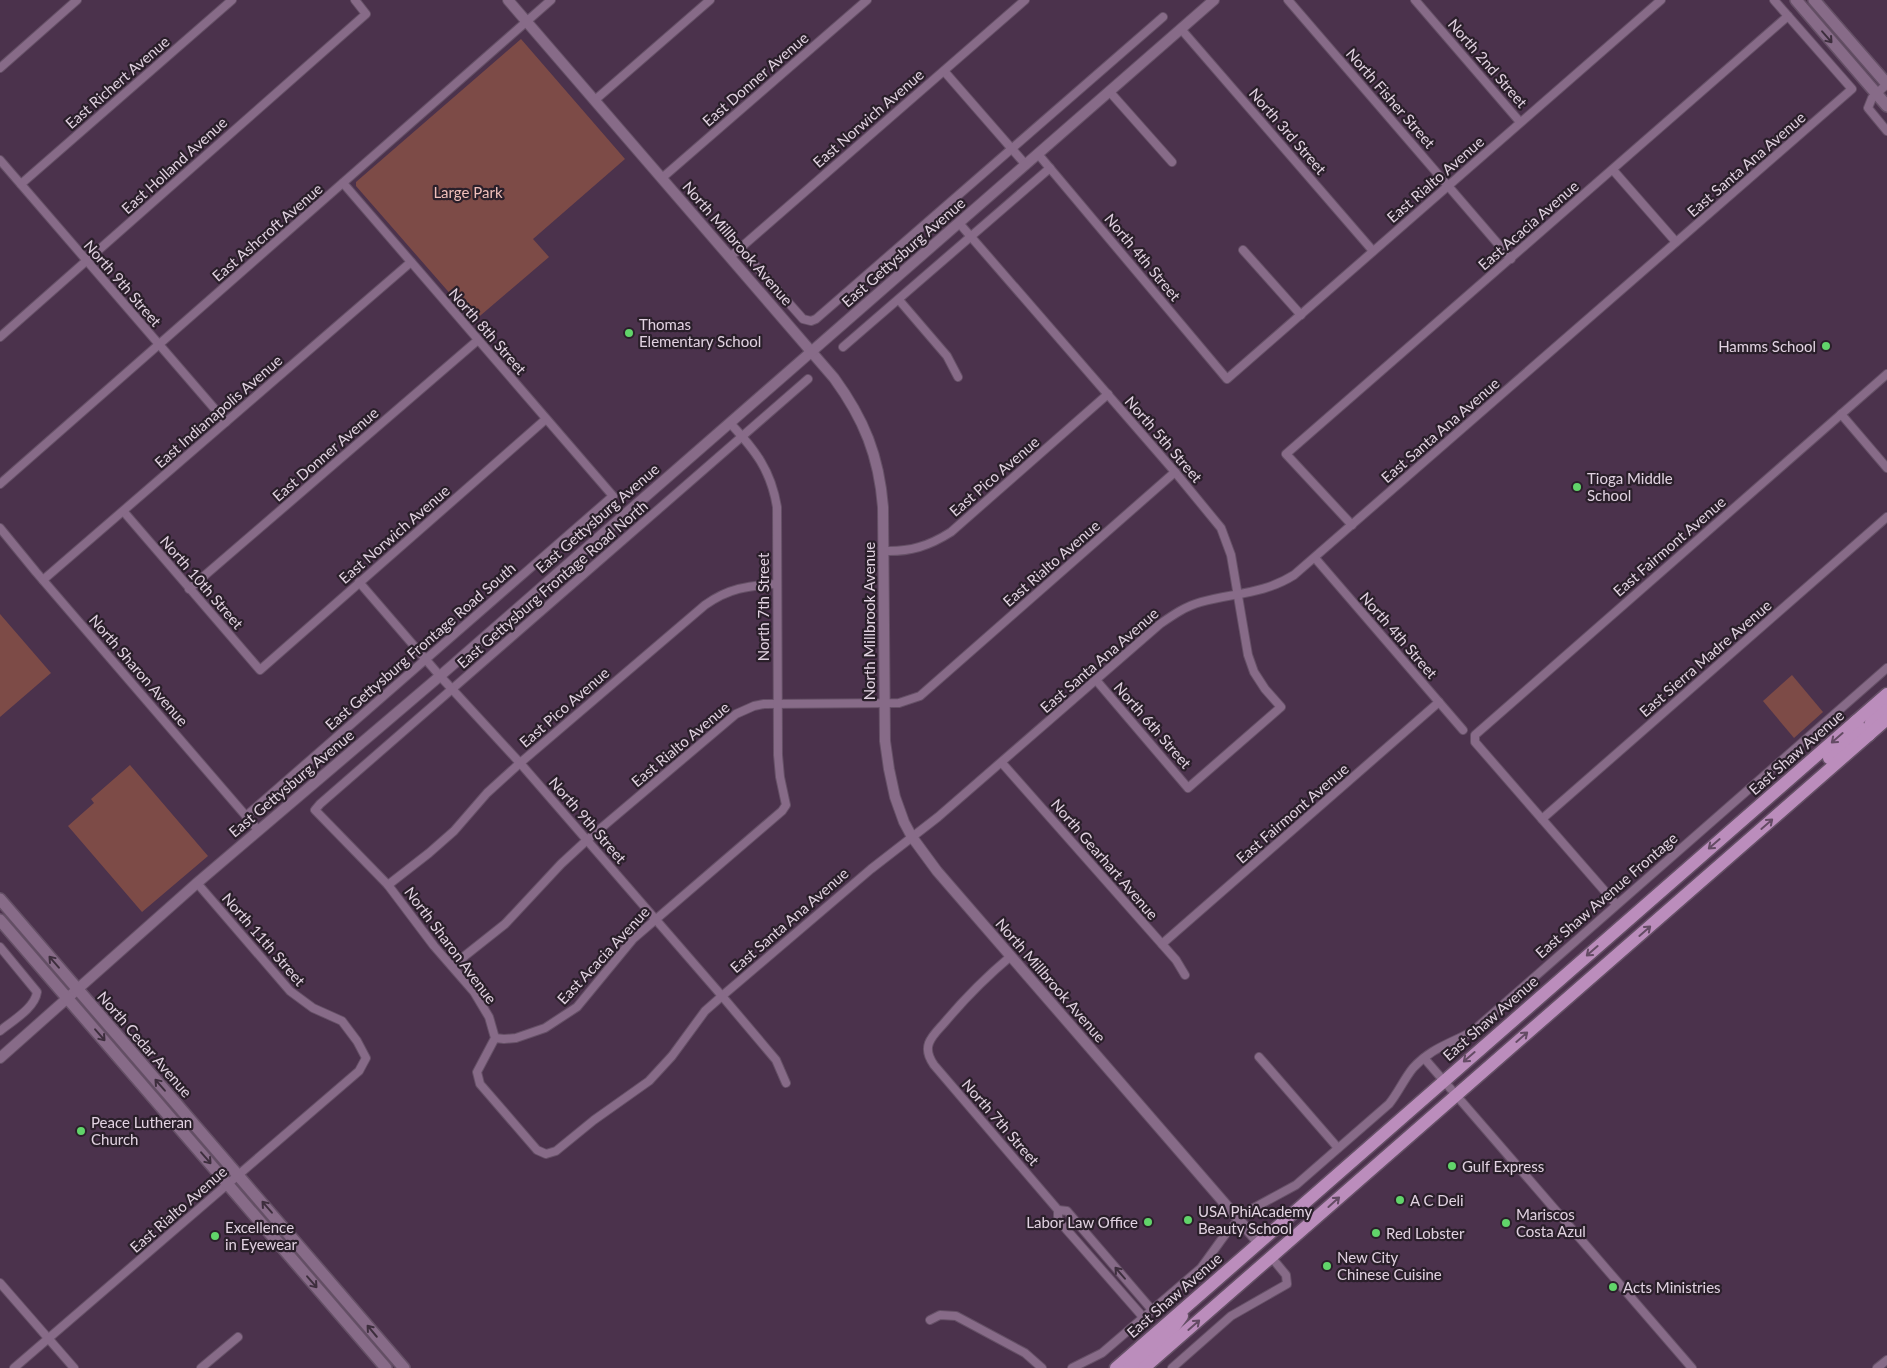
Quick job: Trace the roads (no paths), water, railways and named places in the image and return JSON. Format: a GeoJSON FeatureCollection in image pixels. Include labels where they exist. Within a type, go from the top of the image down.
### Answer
{"type":"FeatureCollection","features":[{"type":"Feature","properties":{"kind":"main road"},"geometry":{"type":"LineString","coordinates":[[1796,0],[1887,106]]}},
{"type":"Feature","properties":{"kind":"main road"},"geometry":{"type":"LineString","coordinates":[[1814,0],[1887,84]]}},
{"type":"Feature","properties":{"kind":"main road","name":"East Shaw Avenue"},"geometry":{"type":"LineString","coordinates":[[1116,1368],[1443,1080],[1887,694]]}},
{"type":"Feature","properties":{"kind":"main road"},"geometry":{"type":"LineString","coordinates":[[1869,735],[1868,729],[1871,721],[1887,706]]}},
{"type":"Feature","properties":{"kind":"main road"},"geometry":{"type":"LineString","coordinates":[[1144,1368],[1887,719]]}},
{"type":"Feature","properties":{"kind":"main road"},"geometry":{"type":"LineString","coordinates":[[1790,804],[1805,779],[1858,732],[1860,729],[1856,721]]}},
{"type":"Feature","properties":{"kind":"main road","name":"North Cedar Avenue"},"geometry":{"type":"LineString","coordinates":[[0,899],[404,1368]]}},
{"type":"Feature","properties":{"kind":"main road","name":"North Cedar Avenue"},"geometry":{"type":"LineString","coordinates":[[0,920],[386,1368]]}},
{"type":"Feature","properties":{"kind":"main road"},"geometry":{"type":"LineString","coordinates":[[1129,1368],[1171,1331],[1193,1300]]}},
{"type":"Feature","properties":{"kind":"street"},"geometry":{"type":"LineString","coordinates":[[0,68],[77,0]]}},
{"type":"Feature","properties":{"kind":"street","name":"East Richert Avenue"},"geometry":{"type":"LineString","coordinates":[[21,184],[232,0]]}},
{"type":"Feature","properties":{"kind":"street","name":"East Holland Avenue"},"geometry":{"type":"LineString","coordinates":[[0,337],[366,14],[356,0]]}},
{"type":"Feature","properties":{"kind":"street","name":"North Millbrook Avenue"},"geometry":{"type":"LineString","coordinates":[[508,0],[852,401],[875,454],[882,488],[885,741],[895,797],[904,822],[937,871],[1259,1243]]}},
{"type":"Feature","properties":{"kind":"street","name":"East Ashcroft Avenue"},"geometry":{"type":"LineString","coordinates":[[0,484],[551,0]]}},
{"type":"Feature","properties":{"kind":"street"},"geometry":{"type":"LineString","coordinates":[[595,100],[710,0]]}},
{"type":"Feature","properties":{"kind":"street","name":"East Donner Avenue"},"geometry":{"type":"LineString","coordinates":[[662,178],[867,0]]}},
{"type":"Feature","properties":{"kind":"street","name":"East Norwich Avenue"},"geometry":{"type":"LineString","coordinates":[[730,257],[1025,0]]}},
{"type":"Feature","properties":{"kind":"street","name":"East Gettysburg Avenue"},"geometry":{"type":"LineString","coordinates":[[0,1058],[197,883],[440,676],[1214,0]]}},
{"type":"Feature","properties":{"kind":"street","name":"North Fisher Street"},"geometry":{"type":"LineString","coordinates":[[1288,0],[1511,259]]}},
{"type":"Feature","properties":{"kind":"street","name":"North 2nd Street"},"geometry":{"type":"LineString","coordinates":[[1415,0],[1520,122]]}},
{"type":"Feature","properties":{"kind":"street","name":"East Rialto Avenue"},"geometry":{"type":"LineString","coordinates":[[1226,379],[1661,0]]}},
{"type":"Feature","properties":{"kind":"street"},"geometry":{"type":"LineString","coordinates":[[1774,0],[1788,16]]}},
{"type":"Feature","properties":{"kind":"street","name":"East Santa Ana Avenue"},"geometry":{"type":"LineString","coordinates":[[495,1038],[477,1072],[480,1084],[537,1150],[546,1154],[556,1151],[594,1120],[649,1081],[672,1056],[705,1011],[863,875],[938,817],[1002,763],[1160,624],[1179,611],[1201,602],[1268,589],[1281,583],[1315,558],[1852,89],[1788,16]]}},
{"type":"Feature","properties":{"kind":"street","name":"East Acacia Avenue"},"geometry":{"type":"LineString","coordinates":[[1352,525],[1286,454],[1788,16]]}},
{"type":"Feature","properties":{"kind":"street","name":"East Gettysburg Avenue"},"geometry":{"type":"LineString","coordinates":[[807,321],[816,319],[1163,17]]}},
{"type":"Feature","properties":{"kind":"street","name":"North 3rd Street"},"geometry":{"type":"LineString","coordinates":[[1181,29],[1373,251]]}},
{"type":"Feature","properties":{"kind":"street"},"geometry":{"type":"LineString","coordinates":[[944,71],[1026,165]]}},
{"type":"Feature","properties":{"kind":"street"},"geometry":{"type":"LineString","coordinates":[[1887,84],[1869,101],[1868,108],[1887,132]]}},
{"type":"Feature","properties":{"kind":"street"},"geometry":{"type":"LineString","coordinates":[[1109,91],[1172,162]]}},
{"type":"Feature","properties":{"kind":"street","name":"North 4th Street"},"geometry":{"type":"LineString","coordinates":[[1038,154],[1226,379]]}},
{"type":"Feature","properties":{"kind":"street","name":"North 9th Street"},"geometry":{"type":"LineString","coordinates":[[0,160],[226,422]]}},
{"type":"Feature","properties":{"kind":"street"},"geometry":{"type":"LineString","coordinates":[[843,347],[1050,168]]}},
{"type":"Feature","properties":{"kind":"street"},"geometry":{"type":"LineString","coordinates":[[1613,170],[1676,242]]}},
{"type":"Feature","properties":{"kind":"street","name":"North 8th Street"},"geometry":{"type":"LineString","coordinates":[[343,183],[613,496]]}},
{"type":"Feature","properties":{"kind":"street","name":"North 5th Street"},"geometry":{"type":"LineString","coordinates":[[959,223],[1108,394],[1221,528],[1231,555],[1248,655],[1254,672],[1264,689],[1280,707],[1188,788]]}},
{"type":"Feature","properties":{"kind":"street","name":"North Millbrook Avenue"},"geometry":{"type":"LineString","coordinates":[[740,248],[807,321]]}},
{"type":"Feature","properties":{"kind":"street"},"geometry":{"type":"LineString","coordinates":[[1243,250],[1300,315]]}},
{"type":"Feature","properties":{"kind":"street","name":"East Indianapolis Avenue"},"geometry":{"type":"LineString","coordinates":[[43,580],[124,512],[411,262]]}},
{"type":"Feature","properties":{"kind":"street"},"geometry":{"type":"LineString","coordinates":[[899,300],[948,356],[958,377]]}},
{"type":"Feature","properties":{"kind":"street","name":"East Donner Avenue"},"geometry":{"type":"LineString","coordinates":[[189,590],[478,340]]}},
{"type":"Feature","properties":{"kind":"street","name":"East Fairmont Avenue"},"geometry":{"type":"LineString","coordinates":[[1542,819],[1475,742],[1474,735],[1887,374]]}},
{"type":"Feature","properties":{"kind":"street","name":"East Gettysburg Frontage Road North"},"geometry":{"type":"LineString","coordinates":[[315,810],[808,379]]}},
{"type":"Feature","properties":{"kind":"street","name":"East Pico Avenue"},"geometry":{"type":"LineString","coordinates":[[884,551],[902,552],[921,548],[936,542],[951,532],[1108,394]]}},
{"type":"Feature","properties":{"kind":"street"},"geometry":{"type":"LineString","coordinates":[[1841,414],[1887,468]]}},
{"type":"Feature","properties":{"kind":"street","name":"East Norwich Avenue"},"geometry":{"type":"LineString","coordinates":[[260,670],[546,419]]}},
{"type":"Feature","properties":{"kind":"street","name":"North 7th Street"},"geometry":{"type":"LineString","coordinates":[[730,423],[762,462],[769,475],[777,507],[778,755],[780,777],[786,805]]}},
{"type":"Feature","properties":{"kind":"street","name":"East Rialto Avenue"},"geometry":{"type":"LineString","coordinates":[[452,966],[505,924],[561,864],[587,840],[736,714],[754,706],[777,704],[884,703],[910,700],[928,689],[1175,472]]}},
{"type":"Feature","properties":{"kind":"street","name":"East Gettysburg Frontage Road South"},"geometry":{"type":"LineString","coordinates":[[246,816],[613,496]]}},
{"type":"Feature","properties":{"kind":"street","name":"North 10th Street"},"geometry":{"type":"LineString","coordinates":[[124,512],[189,590],[260,670]]}},
{"type":"Feature","properties":{"kind":"street","name":"East Sierra Madre Avenue"},"geometry":{"type":"LineString","coordinates":[[1542,819],[1887,518]]}},
{"type":"Feature","properties":{"kind":"street","name":"North Sharon Avenue"},"geometry":{"type":"LineString","coordinates":[[0,528],[258,830]]}},
{"type":"Feature","properties":{"kind":"street","name":"North 4th Street"},"geometry":{"type":"LineString","coordinates":[[1315,558],[1463,730]]}},
{"type":"Feature","properties":{"kind":"street","name":"North 9th Street"},"geometry":{"type":"LineString","coordinates":[[359,582],[425,660],[520,763],[722,996],[776,1060],[786,1083]]}},
{"type":"Feature","properties":{"kind":"street","name":"East Pico Avenue"},"geometry":{"type":"LineString","coordinates":[[388,885],[429,853],[454,830],[487,793],[520,763],[705,605],[721,594],[738,588],[776,584]]}},
{"type":"Feature","properties":{"kind":"street","name":"East Shaw Avenue Frontage"},"geometry":{"type":"LineString","coordinates":[[1072,1368],[1102,1353],[1143,1318],[1201,1268],[1226,1232],[1239,1220],[1258,1205],[1288,1190],[1388,1104],[1396,1096],[1412,1069],[1424,1058],[1439,1047],[1472,1031],[1887,668]]}},
{"type":"Feature","properties":{"kind":"street","name":"North 6th Street"},"geometry":{"type":"LineString","coordinates":[[1096,680],[1188,788]]}},
{"type":"Feature","properties":{"kind":"street","name":"East Fairmont Avenue"},"geometry":{"type":"LineString","coordinates":[[1162,944],[1439,702]]}},
{"type":"Feature","properties":{"kind":"street","name":"North Gearhart Avenue"},"geometry":{"type":"LineString","coordinates":[[1002,763],[1176,960],[1185,975]]}},
{"type":"Feature","properties":{"kind":"street","name":"East Acacia Avenue"},"geometry":{"type":"LineString","coordinates":[[495,1038],[516,1038],[545,1028],[577,1007],[619,955],[655,918],[782,812],[786,805]]}},
{"type":"Feature","properties":{"kind":"street","name":"North Sharon Avenue"},"geometry":{"type":"LineString","coordinates":[[315,810],[388,885],[434,946],[452,966],[481,1003],[489,1017],[495,1038]]}},
{"type":"Feature","properties":{"kind":"street"},"geometry":{"type":"LineString","coordinates":[[1542,819],[1616,904]]}},
{"type":"Feature","properties":{"kind":"street","name":"North 11th Street"},"geometry":{"type":"LineString","coordinates":[[197,883],[290,991],[313,1008],[342,1021],[358,1041],[366,1058],[359,1071]]}},
{"type":"Feature","properties":{"kind":"street"},"geometry":{"type":"LineString","coordinates":[[0,947],[37,992],[36,998],[31,1005],[0,1031]]}},
{"type":"Feature","properties":{"kind":"street","name":"North 7th Street"},"geometry":{"type":"LineString","coordinates":[[1011,956],[968,994],[933,1036],[928,1054],[934,1065],[1058,1210],[1058,1218],[1143,1318]]}},
{"type":"Feature","properties":{"kind":"street"},"geometry":{"type":"LineString","coordinates":[[1259,1057],[1338,1148]]}},
{"type":"Feature","properties":{"kind":"street"},"geometry":{"type":"LineString","coordinates":[[1424,1058],[1692,1368]]}},
{"type":"Feature","properties":{"kind":"street","name":"East Rialto Avenue"},"geometry":{"type":"LineString","coordinates":[[14,1368],[359,1071]]}},
{"type":"Feature","properties":{"kind":"street","name":"North 7th Street"},"geometry":{"type":"LineString","coordinates":[[1058,1210],[1067,1211],[1152,1310]]}},
{"type":"Feature","properties":{"kind":"street"},"geometry":{"type":"LineString","coordinates":[[1172,1368],[1231,1316],[1287,1284],[1286,1275],[1272,1258]]}},
{"type":"Feature","properties":{"kind":"street"},"geometry":{"type":"LineString","coordinates":[[0,1283],[74,1368]]}},
{"type":"Feature","properties":{"kind":"street"},"geometry":{"type":"LineString","coordinates":[[930,1320],[940,1315],[956,1316],[1024,1353],[1042,1368]]}},
{"type":"Feature","properties":{"kind":"street"},"geometry":{"type":"LineString","coordinates":[[201,1368],[238,1337]]}},
{"type":"Feature","properties":{"kind":"street"},"geometry":{"type":"LineString","coordinates":[[386,1368],[396,1358]]}},
{"type":"Feature","properties":{"kind":"street"},"geometry":{"type":"LineString","coordinates":[[1878,1368],[1887,1360]]}},
{"type":"Feature","properties":{"kind":"place","name":"Thomas Elementary School"},"geometry":{"type":"Point","coordinates":[629,333]}},
{"type":"Feature","properties":{"kind":"place","name":"Hamms School"},"geometry":{"type":"Point","coordinates":[1826,346]}},
{"type":"Feature","properties":{"kind":"place","name":"Tioga Middle School"},"geometry":{"type":"Point","coordinates":[1577,487]}},
{"type":"Feature","properties":{"kind":"place","name":"Peace Lutheran Church"},"geometry":{"type":"Point","coordinates":[81,1131]}},
{"type":"Feature","properties":{"kind":"place","name":"Gulf Express"},"geometry":{"type":"Point","coordinates":[1452,1166]}},
{"type":"Feature","properties":{"kind":"place","name":"A C Deli"},"geometry":{"type":"Point","coordinates":[1400,1200]}},
{"type":"Feature","properties":{"kind":"place","name":"USA PhiAcademy Beauty School"},"geometry":{"type":"Point","coordinates":[1188,1220]}},
{"type":"Feature","properties":{"kind":"place","name":"Labor Law Office"},"geometry":{"type":"Point","coordinates":[1148,1222]}},
{"type":"Feature","properties":{"kind":"place","name":"Mariscos Costa Azul"},"geometry":{"type":"Point","coordinates":[1506,1223]}},
{"type":"Feature","properties":{"kind":"place","name":"Red Lobster"},"geometry":{"type":"Point","coordinates":[1376,1233]}},
{"type":"Feature","properties":{"kind":"place","name":"Excellence in Eyewear"},"geometry":{"type":"Point","coordinates":[215,1236]}},
{"type":"Feature","properties":{"kind":"place","name":"New City Chinese Cuisine"},"geometry":{"type":"Point","coordinates":[1327,1266]}},
{"type":"Feature","properties":{"kind":"place","name":"Acts Ministries"},"geometry":{"type":"Point","coordinates":[1613,1287]}},
{"type":"Feature","properties":{"kind":"park label","name":"Large Park"},"geometry":{"type":"Point","coordinates":[468,192]}}]}
